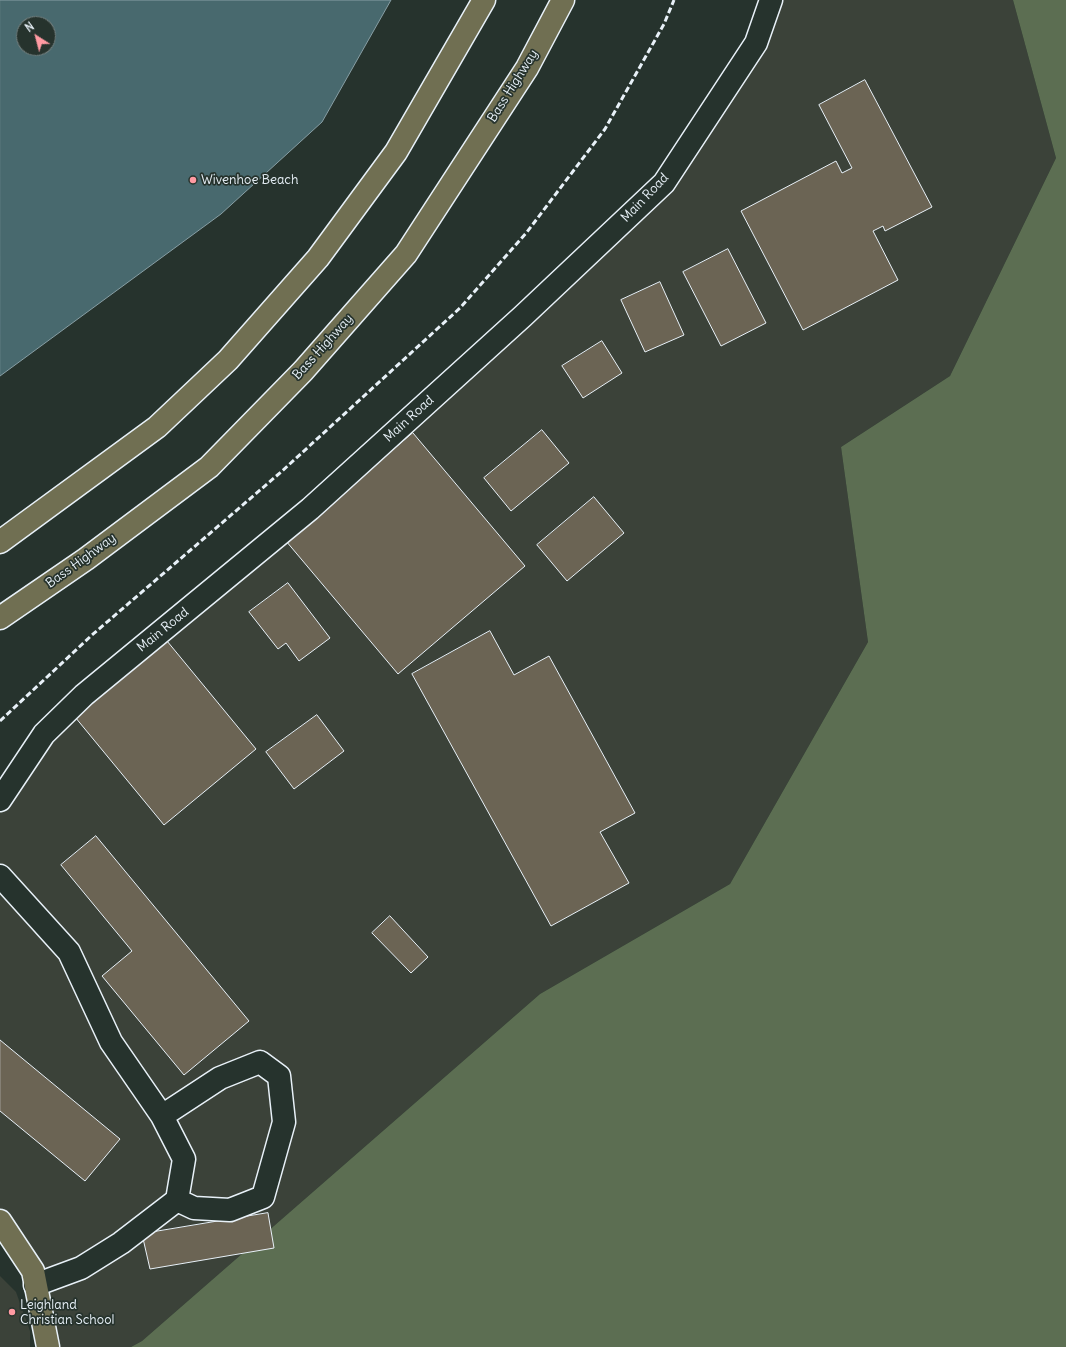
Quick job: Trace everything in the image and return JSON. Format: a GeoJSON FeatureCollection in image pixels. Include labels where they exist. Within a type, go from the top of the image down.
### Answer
{"type":"FeatureCollection","features":[{"type":"Feature","properties":{"kind":"main road"},"geometry":{"type":"LineString","coordinates":[[0,542],[157,427],[228,360],[318,258],[396,152],[484,0]]}},
{"type":"Feature","properties":{"kind":"main road","name":"Bass Highway"},"geometry":{"type":"LineString","coordinates":[[0,618],[86,559],[209,467],[303,371],[406,254],[526,68],[563,0]]}},
{"type":"Feature","properties":{"kind":"main road"},"geometry":{"type":"LineString","coordinates":[[0,1221],[33,1272],[48,1347]]}},
{"type":"Feature","properties":{"kind":"street","name":"Main Road"},"geometry":{"type":"LineString","coordinates":[[0,800],[44,734],[84,695],[310,509],[522,316],[664,183],[756,43],[771,0]]}},
{"type":"Feature","properties":{"kind":"street"},"geometry":{"type":"LineString","coordinates":[[0,876],[69,952],[110,1042],[162,1116],[184,1159],[177,1200],[121,1243],[81,1268],[35,1285]]}},
{"type":"Feature","properties":{"kind":"street"},"geometry":{"type":"LineString","coordinates":[[162,1116],[220,1078],[260,1062],[279,1076],[284,1122],[263,1197],[230,1210],[194,1208],[177,1200]]}},
{"type":"Feature","properties":{"kind":"shaded area"},"geometry":{"type":"Polygon","coordinates":[[[771,0],[1013,0],[1056,158],[950,376],[841,447],[868,642],[730,884],[540,994],[142,1341],[131,1347],[48,1347],[35,1285],[0,1225],[0,800],[44,734],[664,183],[771,0]]]}},
{"type":"Feature","properties":{"kind":"shaded area","name":"Leighland Christian School"},"geometry":{"type":"Polygon","coordinates":[[[0,1276],[16,1292],[30,1331],[30,1347],[0,1347],[0,1276]]]}},
{"type":"Feature","properties":{"kind":"green space"},"geometry":{"type":"Polygon","coordinates":[[[1013,0],[1066,0],[1066,1347],[131,1347],[142,1341],[540,994],[730,884],[868,642],[841,447],[950,376],[1056,158],[1013,0]]]}},
{"type":"Feature","properties":{"kind":"water"},"geometry":{"type":"Polygon","coordinates":[[[0,0],[391,0],[322,122],[221,214],[0,376],[0,0]]]}},
{"type":"Feature","properties":{"kind":"building"},"geometry":{"type":"Polygon","coordinates":[[[865,80],[932,207],[885,231],[883,226],[873,231],[898,280],[803,330],[741,211],[836,161],[842,173],[852,168],[819,105],[865,80]]]}},
{"type":"Feature","properties":{"kind":"building"},"geometry":{"type":"Polygon","coordinates":[[[728,249],[766,323],[721,346],[683,272],[728,249]]]}},
{"type":"Feature","properties":{"kind":"building"},"geometry":{"type":"Polygon","coordinates":[[[660,282],[684,335],[645,352],[621,300],[660,282]]]}},
{"type":"Feature","properties":{"kind":"building"},"geometry":{"type":"Polygon","coordinates":[[[602,341],[622,373],[583,398],[562,366],[602,341]]]}},
{"type":"Feature","properties":{"kind":"building"},"geometry":{"type":"Polygon","coordinates":[[[542,430],[569,463],[511,511],[484,478],[542,430]]]}},
{"type":"Feature","properties":{"kind":"building"},"geometry":{"type":"Polygon","coordinates":[[[413,433],[525,566],[398,674],[286,541],[413,433]]]}},
{"type":"Feature","properties":{"kind":"building"},"geometry":{"type":"Polygon","coordinates":[[[594,497],[624,533],[567,581],[537,545],[594,497]]]}},
{"type":"Feature","properties":{"kind":"building"},"geometry":{"type":"Polygon","coordinates":[[[288,583],[330,638],[299,661],[286,643],[278,649],[249,612],[288,583]]]}},
{"type":"Feature","properties":{"kind":"building"},"geometry":{"type":"Polygon","coordinates":[[[490,631],[514,675],[549,656],[635,813],[600,832],[629,883],[551,926],[412,674],[490,631]]]}},
{"type":"Feature","properties":{"kind":"building"},"geometry":{"type":"Polygon","coordinates":[[[167,641],[256,749],[164,825],[75,717],[167,641]]]}},
{"type":"Feature","properties":{"kind":"building"},"geometry":{"type":"Polygon","coordinates":[[[317,715],[344,751],[294,789],[266,752],[317,715]]]}},
{"type":"Feature","properties":{"kind":"building"},"geometry":{"type":"Polygon","coordinates":[[[96,836],[249,1021],[184,1075],[102,976],[132,951],[61,865],[96,836]]]}},
{"type":"Feature","properties":{"kind":"building"},"geometry":{"type":"Polygon","coordinates":[[[390,916],[428,957],[411,973],[372,933],[390,916]]]}},
{"type":"Feature","properties":{"kind":"building"},"geometry":{"type":"Polygon","coordinates":[[[0,1040],[120,1139],[85,1181],[0,1111],[0,1040]]]}},
{"type":"Feature","properties":{"kind":"building"},"geometry":{"type":"Polygon","coordinates":[[[268,1213],[274,1248],[150,1269],[142,1234],[268,1213]]]}},
{"type":"Feature","properties":{"kind":"railway"},"geometry":{"type":"LineString","coordinates":[[0,721],[92,635],[281,472],[460,308],[527,232],[605,129],[664,24],[674,0]]}},
{"type":"Feature","properties":{"kind":"place","name":"Wivenhoe Beach"},"geometry":{"type":"Point","coordinates":[193,180]}},
{"type":"Feature","properties":{"kind":"place","name":"Leighland Christian School"},"geometry":{"type":"Point","coordinates":[12,1312]}}]}
